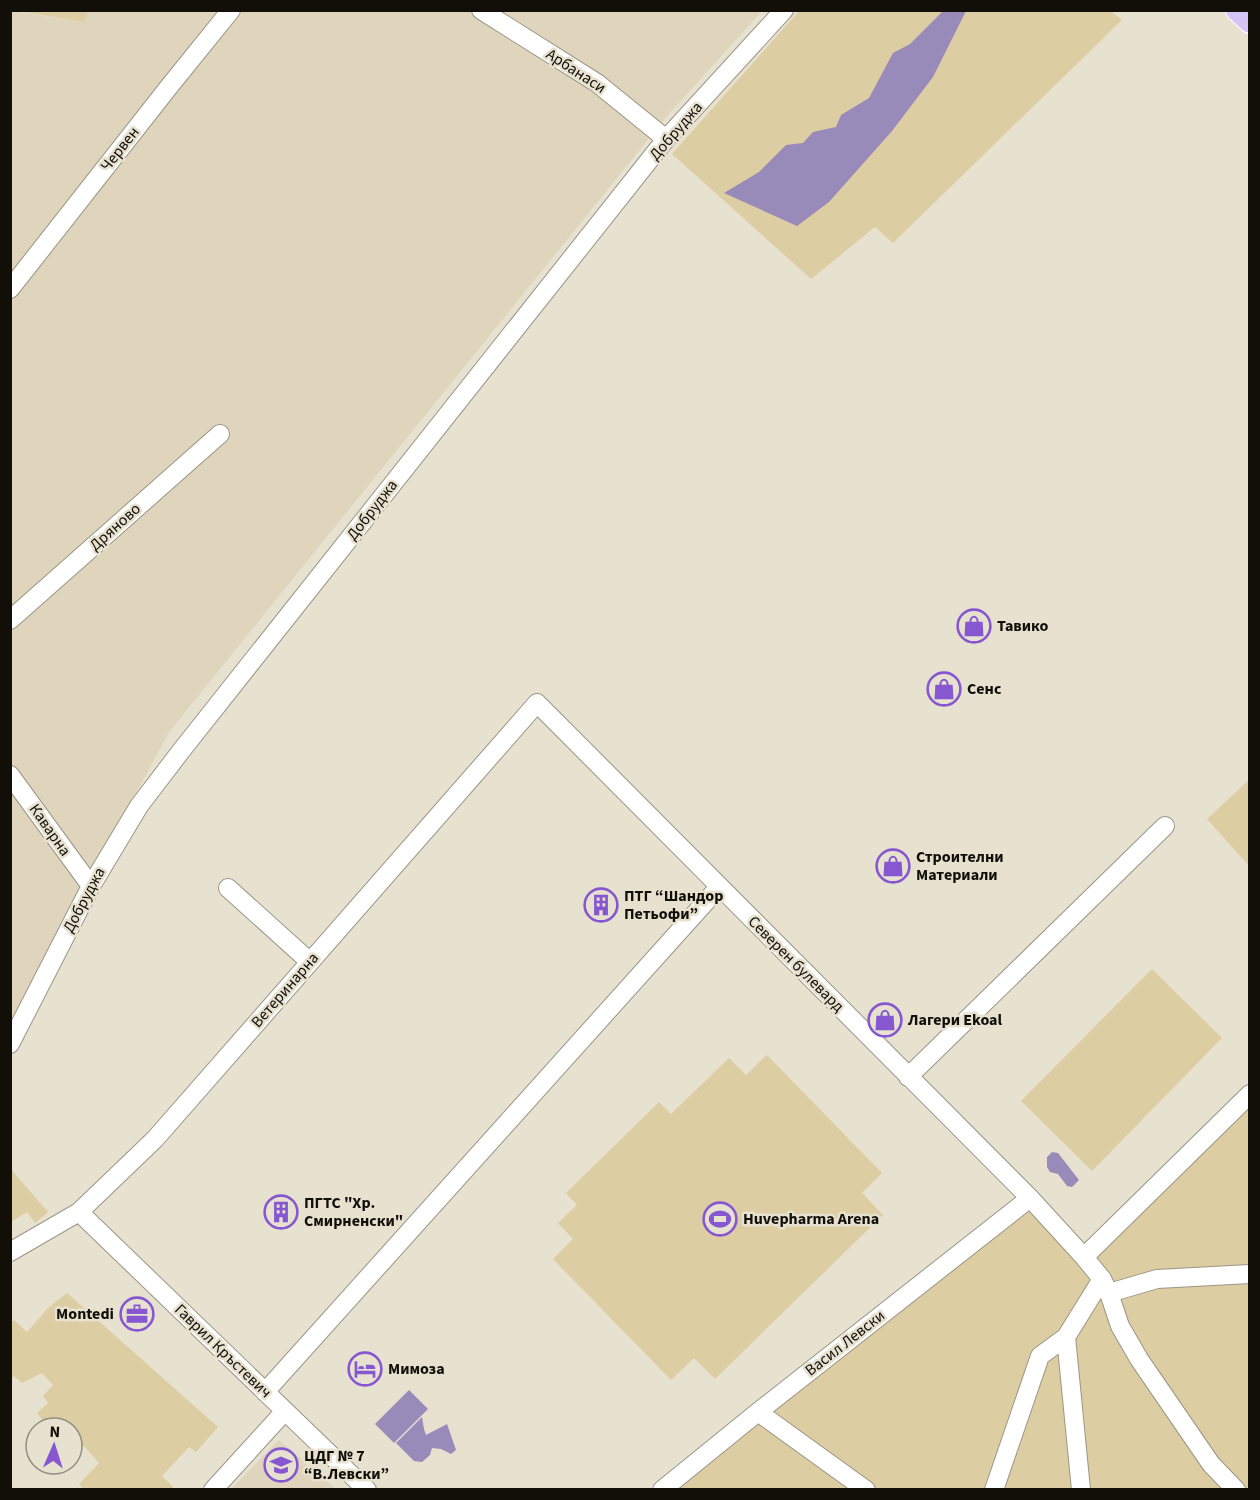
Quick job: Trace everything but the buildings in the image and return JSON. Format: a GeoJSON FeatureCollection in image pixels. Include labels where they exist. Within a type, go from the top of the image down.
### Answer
{"type":"FeatureCollection","features":[{"type":"Feature","properties":{"kind":"main road"},"geometry":{"type":"LineString","coordinates":[[1237,10],[1250,22]]}},
{"type":"Feature","properties":{"kind":"street","name":"Червен"},"geometry":{"type":"LineString","coordinates":[[10,289],[231,10]]}},
{"type":"Feature","properties":{"kind":"street","name":"Арбанаси"},"geometry":{"type":"LineString","coordinates":[[481,10],[597,83],[666,140]]}},
{"type":"Feature","properties":{"kind":"street","name":"Добруджа"},"geometry":{"type":"LineString","coordinates":[[10,1044],[91,886],[138,806],[666,140],[784,10]]}},
{"type":"Feature","properties":{"kind":"street","name":"Дряново"},"geometry":{"type":"LineString","coordinates":[[10,620],[220,434]]}},
{"type":"Feature","properties":{"kind":"street","name":"Северен булевард"},"geometry":{"type":"LineString","coordinates":[[537,703],[1030,1198],[1084,1257],[1105,1286]]}},
{"type":"Feature","properties":{"kind":"street","name":"Ветеринарна"},"geometry":{"type":"LineString","coordinates":[[10,1252],[79,1212],[154,1138],[537,703]]}},
{"type":"Feature","properties":{"kind":"street","name":"Каварна"},"geometry":{"type":"LineString","coordinates":[[10,775],[91,886]]}},
{"type":"Feature","properties":{"kind":"street"},"geometry":{"type":"LineString","coordinates":[[908,1077],[1165,826]]}},
{"type":"Feature","properties":{"kind":"street"},"geometry":{"type":"LineString","coordinates":[[265,1392],[719,887]]}},
{"type":"Feature","properties":{"kind":"street"},"geometry":{"type":"LineString","coordinates":[[228,888],[310,962]]}},
{"type":"Feature","properties":{"kind":"street"},"geometry":{"type":"LineString","coordinates":[[1084,1257],[1250,1094]]}},
{"type":"Feature","properties":{"kind":"street","name":"Васил Левски"},"geometry":{"type":"LineString","coordinates":[[662,1490],[1030,1198]]}},
{"type":"Feature","properties":{"kind":"street","name":"Гаврил Кръстевич"},"geometry":{"type":"LineString","coordinates":[[79,1212],[367,1490]]}},
{"type":"Feature","properties":{"kind":"street"},"geometry":{"type":"LineString","coordinates":[[994,1490],[1040,1356],[1066,1336],[1105,1286],[1157,1279],[1250,1274]]}},
{"type":"Feature","properties":{"kind":"street"},"geometry":{"type":"LineString","coordinates":[[1229,1275],[1250,1288]]}},
{"type":"Feature","properties":{"kind":"street"},"geometry":{"type":"LineString","coordinates":[[1105,1286],[1120,1326],[1139,1359],[1211,1464],[1236,1490]]}},
{"type":"Feature","properties":{"kind":"street"},"geometry":{"type":"LineString","coordinates":[[1066,1336],[1080,1490]]}},
{"type":"Feature","properties":{"kind":"street"},"geometry":{"type":"LineString","coordinates":[[213,1490],[285,1411]]}},
{"type":"Feature","properties":{"kind":"street"},"geometry":{"type":"LineString","coordinates":[[758,1412],[866,1490]]}},
{"type":"Feature","properties":{"kind":"shaded area"},"geometry":{"type":"Polygon","coordinates":[[[11,10],[88,10],[88,11],[84,22],[11,10]]]}},
{"type":"Feature","properties":{"kind":"shaded area"},"geometry":{"type":"Polygon","coordinates":[[[88,10],[762,11],[667,116],[169,732],[11,1024],[11,11],[83,22],[88,10]]]}},
{"type":"Feature","properties":{"kind":"shaded area"},"geometry":{"type":"Polygon","coordinates":[[[1110,10],[1122,20],[893,243],[875,227],[811,279],[672,154],[799,11],[1110,10]]]}},
{"type":"Feature","properties":{"kind":"shaded area"},"geometry":{"type":"Polygon","coordinates":[[[943,11],[966,11],[933,77],[892,131],[829,202],[797,226],[724,193],[759,172],[786,145],[803,143],[813,132],[836,127],[841,115],[869,98],[893,53],[910,44],[943,11]]]}},
{"type":"Feature","properties":{"kind":"shaded area"},"geometry":{"type":"Polygon","coordinates":[[[1249,780],[1249,866],[1207,819],[1249,780]]]}},
{"type":"Feature","properties":{"kind":"shaded area"},"geometry":{"type":"Polygon","coordinates":[[[1152,969],[1222,1038],[1092,1171],[1021,1101],[1152,969]]]}},
{"type":"Feature","properties":{"kind":"shaded area","name":"Huvepharma Arena"},"geometry":{"type":"Polygon","coordinates":[[[767,1055],[882,1173],[862,1193],[883,1215],[715,1379],[694,1358],[671,1380],[553,1259],[573,1239],[558,1223],[577,1205],[566,1193],[659,1102],[671,1114],[729,1058],[746,1075],[767,1055]]]}},
{"type":"Feature","properties":{"kind":"shaded area"},"geometry":{"type":"Polygon","coordinates":[[[1249,1101],[1249,1489],[667,1490],[1024,1200],[1083,1263],[1249,1101]]]}},
{"type":"Feature","properties":{"kind":"shaded area"},"geometry":{"type":"Polygon","coordinates":[[[1052,1152],[1058,1153],[1079,1180],[1072,1187],[1067,1186],[1058,1174],[1050,1172],[1047,1167],[1047,1157],[1052,1152]]]}},
{"type":"Feature","properties":{"kind":"shaded area"},"geometry":{"type":"Polygon","coordinates":[[[10,1168],[48,1212],[35,1223],[27,1212],[11,1222],[10,1168]]]}},
{"type":"Feature","properties":{"kind":"shaded area"},"geometry":{"type":"Polygon","coordinates":[[[67,1293],[218,1427],[196,1452],[189,1447],[162,1476],[175,1489],[83,1489],[79,1484],[99,1463],[84,1446],[84,1416],[39,1416],[37,1413],[48,1403],[43,1396],[53,1385],[42,1373],[22,1383],[14,1376],[11,1379],[11,1324],[14,1320],[27,1332],[48,1308],[67,1293]]]}},
{"type":"Feature","properties":{"kind":"shaded area"},"geometry":{"type":"Polygon","coordinates":[[[409,1390],[428,1409],[394,1443],[375,1424],[409,1390]]]}},
{"type":"Feature","properties":{"kind":"shaded area"},"geometry":{"type":"Polygon","coordinates":[[[422,1417],[426,1435],[447,1424],[456,1450],[451,1454],[432,1448],[430,1455],[422,1462],[414,1461],[396,1443],[422,1417]]]}},
{"type":"Feature","properties":{"kind":"shaded area","name":"ЦДГ № 7 “В.Левски”"},"geometry":{"type":"Polygon","coordinates":[[[279,1440],[336,1489],[231,1489],[279,1440]]]}},
{"type":"Feature","properties":{"kind":"place","name":"Тавико"},"geometry":{"type":"Point","coordinates":[974,626]}},
{"type":"Feature","properties":{"kind":"place","name":"Сенс"},"geometry":{"type":"Point","coordinates":[944,689]}},
{"type":"Feature","properties":{"kind":"place","name":"Строителни Материали"},"geometry":{"type":"Point","coordinates":[893,866]}},
{"type":"Feature","properties":{"kind":"place","name":"ПТГ “Шандор Петьофи”"},"geometry":{"type":"Point","coordinates":[601,905]}},
{"type":"Feature","properties":{"kind":"place","name":"Лагери Ekoal"},"geometry":{"type":"Point","coordinates":[885,1020]}},
{"type":"Feature","properties":{"kind":"place","name":"ПГТС \"Хр. Смирненски\""},"geometry":{"type":"Point","coordinates":[281,1212]}},
{"type":"Feature","properties":{"kind":"place","name":"Huvepharma Arena"},"geometry":{"type":"Point","coordinates":[720,1219]}},
{"type":"Feature","properties":{"kind":"place","name":"Montedi"},"geometry":{"type":"Point","coordinates":[137,1314]}},
{"type":"Feature","properties":{"kind":"place","name":"Мимоза"},"geometry":{"type":"Point","coordinates":[365,1369]}},
{"type":"Feature","properties":{"kind":"place","name":"ЦДГ № 7 “В.Левски”"},"geometry":{"type":"Point","coordinates":[281,1465]}}]}
